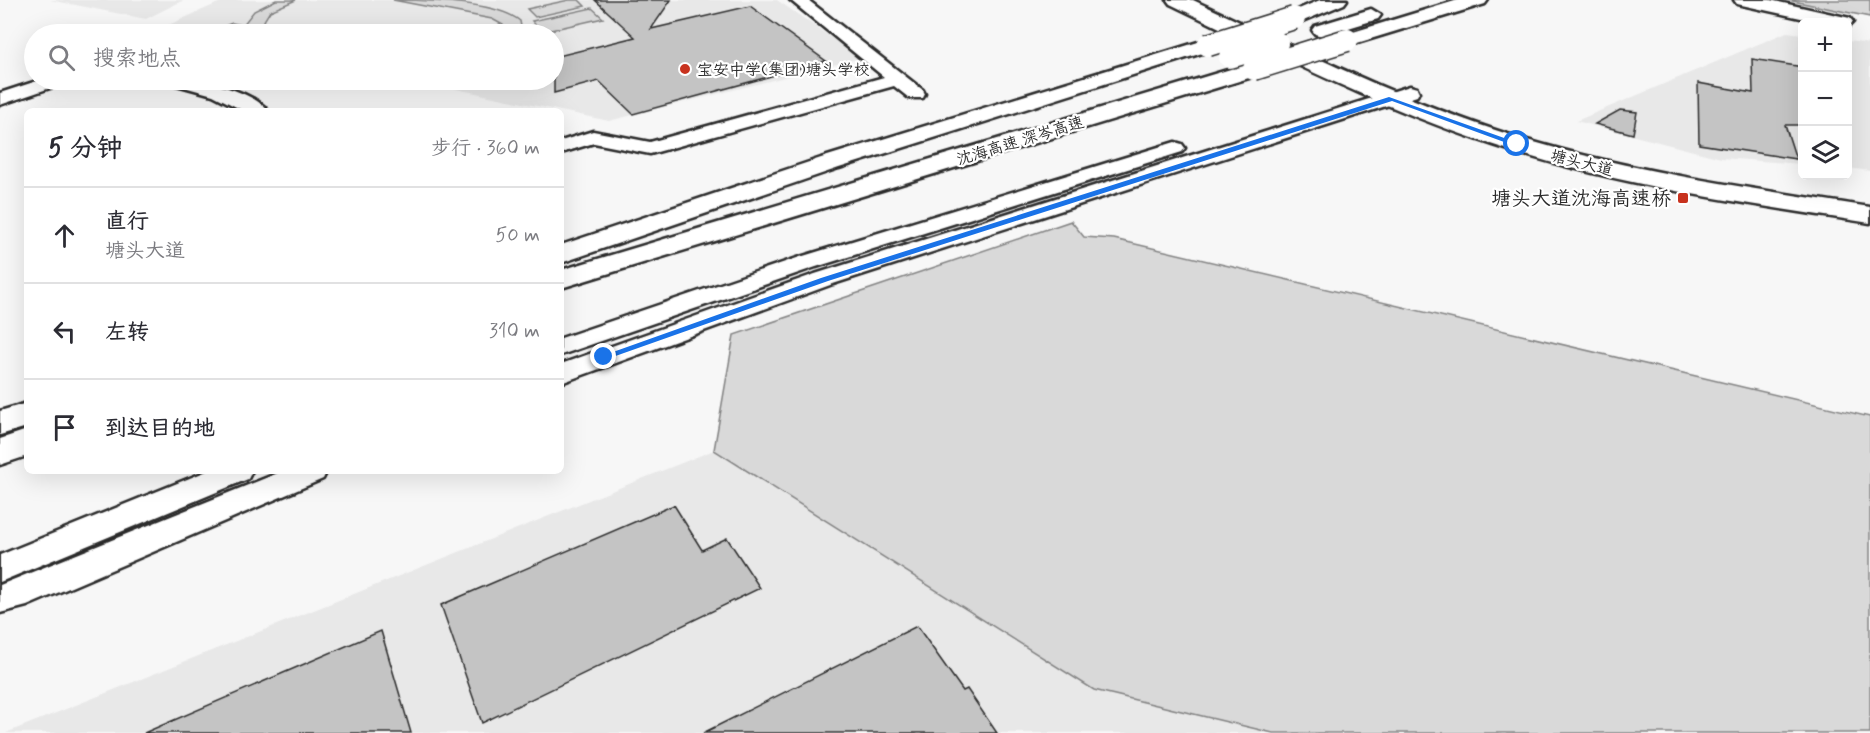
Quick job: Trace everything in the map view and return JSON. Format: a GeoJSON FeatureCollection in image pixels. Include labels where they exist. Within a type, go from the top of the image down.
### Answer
{"type":"FeatureCollection","features":[{"type":"Feature","properties":{"kind":"main road","name":"塘头大道"},"geometry":{"type":"LineString","coordinates":[[1177,0],[1495,137],[1581,162],[1712,190],[1870,215]]}},
{"type":"Feature","properties":{"kind":"main road","name":"塘头大道"},"geometry":{"type":"LineString","coordinates":[[1202,0],[1389,90],[1485,121],[1586,151],[1708,176],[1870,202]]}},
{"type":"Feature","properties":{"kind":"main road"},"geometry":{"type":"LineString","coordinates":[[564,254],[830,163],[1294,18],[1337,0]]}},
{"type":"Feature","properties":{"kind":"main road","name":"沈海高速 深岑高速"},"geometry":{"type":"LineString","coordinates":[[564,254],[1421,0]]}},
{"type":"Feature","properties":{"kind":"main road","name":"沈海高速 深岑高速"},"geometry":{"type":"LineString","coordinates":[[564,278],[1478,0]]}},
{"type":"Feature","properties":{"kind":"main road"},"geometry":{"type":"LineString","coordinates":[[1451,8],[1486,0]]}},
{"type":"Feature","properties":{"kind":"main road"},"geometry":{"type":"LineString","coordinates":[[1744,0],[1853,23]]}},
{"type":"Feature","properties":{"kind":"main road"},"geometry":{"type":"LineString","coordinates":[[1771,0],[1853,23]]}},
{"type":"Feature","properties":{"kind":"main road"},"geometry":{"type":"LineString","coordinates":[[0,423],[24,416]]}},
{"type":"Feature","properties":{"kind":"main road"},"geometry":{"type":"LineString","coordinates":[[0,452],[24,444]]}},
{"type":"Feature","properties":{"kind":"street"},"geometry":{"type":"LineString","coordinates":[[798,0],[916,94]]}},
{"type":"Feature","properties":{"kind":"street"},"geometry":{"type":"LineString","coordinates":[[564,146],[592,137],[650,148],[898,80]]}},
{"type":"Feature","properties":{"kind":"street"},"geometry":{"type":"LineString","coordinates":[[0,99],[27,90]]}},
{"type":"Feature","properties":{"kind":"street"},"geometry":{"type":"LineString","coordinates":[[216,90],[252,108]]}},
{"type":"Feature","properties":{"kind":"street"},"geometry":{"type":"LineString","coordinates":[[564,346],[819,258],[1389,90]]}},
{"type":"Feature","properties":{"kind":"street"},"geometry":{"type":"LineString","coordinates":[[564,373],[824,279],[1389,90]]}},
{"type":"Feature","properties":{"kind":"street"},"geometry":{"type":"LineString","coordinates":[[0,569],[230,474]]}},
{"type":"Feature","properties":{"kind":"street"},"geometry":{"type":"LineString","coordinates":[[0,599],[15,596],[305,474]]}},
{"type":"Feature","properties":{"kind":"shaded area"},"geometry":{"type":"Polygon","coordinates":[[[50,0],[184,0],[146,19],[50,0]]]}},
{"type":"Feature","properties":{"kind":"shaded area","name":"宝安中学(集团)塘头学校"},"geometry":{"type":"Polygon","coordinates":[[[225,0],[777,0],[861,58],[609,121],[564,112],[564,108],[547,108],[461,90],[564,90],[564,24],[171,24],[225,0]]]}},
{"type":"Feature","properties":{"kind":"shaded area"},"geometry":{"type":"Polygon","coordinates":[[[276,0],[296,0],[270,11],[262,24],[244,24],[254,11],[276,0]]]}},
{"type":"Feature","properties":{"kind":"shaded area"},"geometry":{"type":"Polygon","coordinates":[[[393,0],[459,3],[494,9],[509,14],[520,21],[521,24],[501,24],[492,19],[393,0]]]}},
{"type":"Feature","properties":{"kind":"shaded area"},"geometry":{"type":"Polygon","coordinates":[[[579,0],[585,6],[535,17],[527,9],[579,0]]]}},
{"type":"Feature","properties":{"kind":"shaded area"},"geometry":{"type":"Polygon","coordinates":[[[1788,0],[1870,0],[1870,17],[1788,0]]]}},
{"type":"Feature","properties":{"kind":"shaded area"},"geometry":{"type":"Polygon","coordinates":[[[592,8],[603,18],[564,27],[564,24],[535,24],[532,21],[592,8]]]}},
{"type":"Feature","properties":{"kind":"shaded area"},"geometry":{"type":"Polygon","coordinates":[[[1787,32],[1798,33],[1798,164],[1721,158],[1576,121],[1787,32]]]}},
{"type":"Feature","properties":{"kind":"shaded area"},"geometry":{"type":"Polygon","coordinates":[[[1852,42],[1870,44],[1870,171],[1852,169],[1852,42]]]}},
{"type":"Feature","properties":{"kind":"shaded area"},"geometry":{"type":"Polygon","coordinates":[[[1071,221],[1084,237],[1114,239],[1870,417],[1870,733],[1273,733],[1094,690],[714,450],[734,335],[1071,221]]]}},
{"type":"Feature","properties":{"kind":"shaded area"},"geometry":{"type":"Polygon","coordinates":[[[714,450],[1094,690],[1273,733],[6,733],[714,450]]]}},
{"type":"Feature","properties":{"kind":"building"},"geometry":{"type":"Polygon","coordinates":[[[595,0],[671,0],[651,29],[750,6],[826,61],[633,114],[599,81],[554,93],[554,90],[564,90],[564,55],[635,37],[595,0]]]}},
{"type":"Feature","properties":{"kind":"building"},"geometry":{"type":"Polygon","coordinates":[[[1752,59],[1798,66],[1798,125],[1785,125],[1796,159],[1699,144],[1698,83],[1753,93],[1752,59]]]}},
{"type":"Feature","properties":{"kind":"building"},"geometry":{"type":"Polygon","coordinates":[[[1620,110],[1637,112],[1633,134],[1595,124],[1620,110]]]}},
{"type":"Feature","properties":{"kind":"building"},"geometry":{"type":"Polygon","coordinates":[[[674,505],[702,550],[727,538],[760,588],[482,723],[441,605],[674,505]]]}},
{"type":"Feature","properties":{"kind":"building"},"geometry":{"type":"Polygon","coordinates":[[[917,626],[963,691],[967,689],[997,733],[703,733],[917,626]]]}},
{"type":"Feature","properties":{"kind":"building"},"geometry":{"type":"Polygon","coordinates":[[[381,631],[411,733],[144,733],[381,631]]]}},
{"type":"Feature","properties":{"kind":"place","name":"宝安中学(集团)塘头学校"},"geometry":{"type":"Point","coordinates":[685,69]}},
{"type":"Feature","properties":{"kind":"place","name":"塘头大道沈海高速桥"},"geometry":{"type":"Point","coordinates":[1683,198]}},
{"type":"Feature","properties":{"kind":"route"},"geometry":{"type":"LineString","coordinates":[[604,357],[824,279],[1392,98],[1517,144]]}}]}
